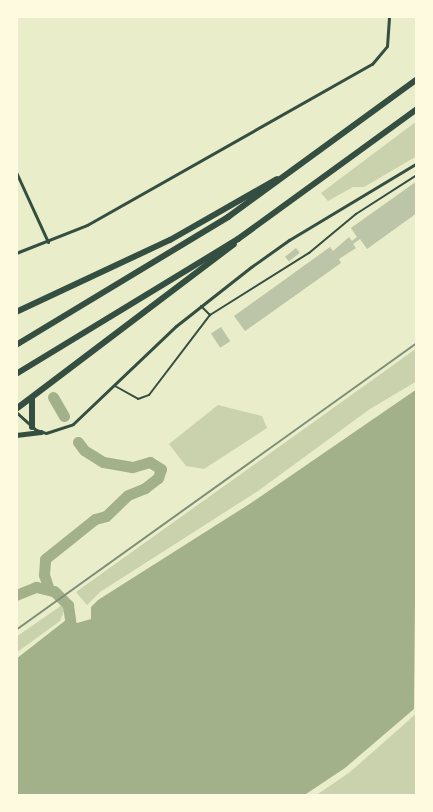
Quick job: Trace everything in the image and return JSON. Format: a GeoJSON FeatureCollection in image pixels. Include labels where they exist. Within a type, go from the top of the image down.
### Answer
{"type":"FeatureCollection","features":[{"type":"Feature","properties":{"kind":"highway"},"geometry":{"type":"LineString","coordinates":[[16,345],[199,236],[293,171],[417,79]]}},
{"type":"Feature","properties":{"kind":"highway"},"geometry":{"type":"LineString","coordinates":[[16,374],[238,239],[417,109]]}},
{"type":"Feature","properties":{"kind":"highway"},"geometry":{"type":"LineString","coordinates":[[16,312],[170,240],[293,171]]}},
{"type":"Feature","properties":{"kind":"highway"},"geometry":{"type":"LineString","coordinates":[[16,410],[224,255],[238,239]]}},
{"type":"Feature","properties":{"kind":"highway"},"geometry":{"type":"LineString","coordinates":[[32,398],[32,427]]}},
{"type":"Feature","properties":{"kind":"main road"},"geometry":{"type":"LineString","coordinates":[[16,435],[41,432]]}},
{"type":"Feature","properties":{"kind":"street"},"geometry":{"type":"LineString","coordinates":[[16,253],[48,242],[113,211],[372,64],[387,46],[390,16]]}},
{"type":"Feature","properties":{"kind":"street"},"geometry":{"type":"LineString","coordinates":[[16,410],[32,427],[41,432],[53,432],[73,424],[200,306],[289,240],[417,163]]}},
{"type":"Feature","properties":{"kind":"street"},"geometry":{"type":"LineString","coordinates":[[16,172],[48,242]]}},
{"type":"Feature","properties":{"kind":"lane"},"geometry":{"type":"LineString","coordinates":[[115,386],[132,397],[149,395],[210,314],[309,253],[340,225],[417,175]]}},
{"type":"Feature","properties":{"kind":"lane"},"geometry":{"type":"LineString","coordinates":[[200,306],[210,314]]}},
{"type":"Feature","properties":{"kind":"shaded area"},"geometry":{"type":"Polygon","coordinates":[[[417,121],[417,156],[364,187],[353,187],[328,201],[321,193],[417,121]]]}},
{"type":"Feature","properties":{"kind":"shaded area"},"geometry":{"type":"Polygon","coordinates":[[[417,348],[417,381],[370,409],[258,491],[100,592],[87,605],[76,592],[417,348]]]}},
{"type":"Feature","properties":{"kind":"shaded area"},"geometry":{"type":"Polygon","coordinates":[[[417,389],[414,709],[345,768],[303,796],[16,796],[16,659],[66,620],[77,623],[91,619],[91,607],[98,600],[251,503],[417,389]]]}},
{"type":"Feature","properties":{"kind":"shaded area"},"geometry":{"type":"Polygon","coordinates":[[[218,405],[262,416],[267,428],[204,469],[186,466],[169,444],[218,405]]]}},
{"type":"Feature","properties":{"kind":"shaded area"},"geometry":{"type":"Polygon","coordinates":[[[62,605],[65,609],[60,621],[16,653],[16,637],[62,605]]]}},
{"type":"Feature","properties":{"kind":"shaded area"},"geometry":{"type":"Polygon","coordinates":[[[417,713],[417,796],[315,796],[350,772],[417,713]]]}},
{"type":"Feature","properties":{"kind":"building"},"geometry":{"type":"Polygon","coordinates":[[[417,181],[417,213],[367,249],[360,239],[353,244],[356,248],[339,259],[341,263],[245,331],[234,316],[330,247],[333,251],[349,237],[352,241],[357,237],[351,228],[417,181]]]}},
{"type":"Feature","properties":{"kind":"building"},"geometry":{"type":"Polygon","coordinates":[[[296,248],[300,253],[289,261],[285,257],[296,248]]]}},
{"type":"Feature","properties":{"kind":"building"},"geometry":{"type":"Polygon","coordinates":[[[221,327],[230,341],[220,348],[211,334],[221,327]]]}},
{"type":"Feature","properties":{"kind":"waterway"},"geometry":{"type":"LineString","coordinates":[[53,397],[64,416]]}},
{"type":"Feature","properties":{"kind":"waterway"},"geometry":{"type":"LineString","coordinates":[[48,587],[44,575],[45,559],[95,519],[106,516],[128,495],[145,488],[158,478],[161,469],[150,462],[132,467],[103,462],[84,450],[78,442]]}},
{"type":"Feature","properties":{"kind":"waterway"},"geometry":{"type":"LineString","coordinates":[[16,595],[36,587],[54,591],[68,605],[71,626],[78,630]]}},
{"type":"Feature","properties":{"kind":"railway"},"geometry":{"type":"LineString","coordinates":[[16,630],[417,343]]}}]}
